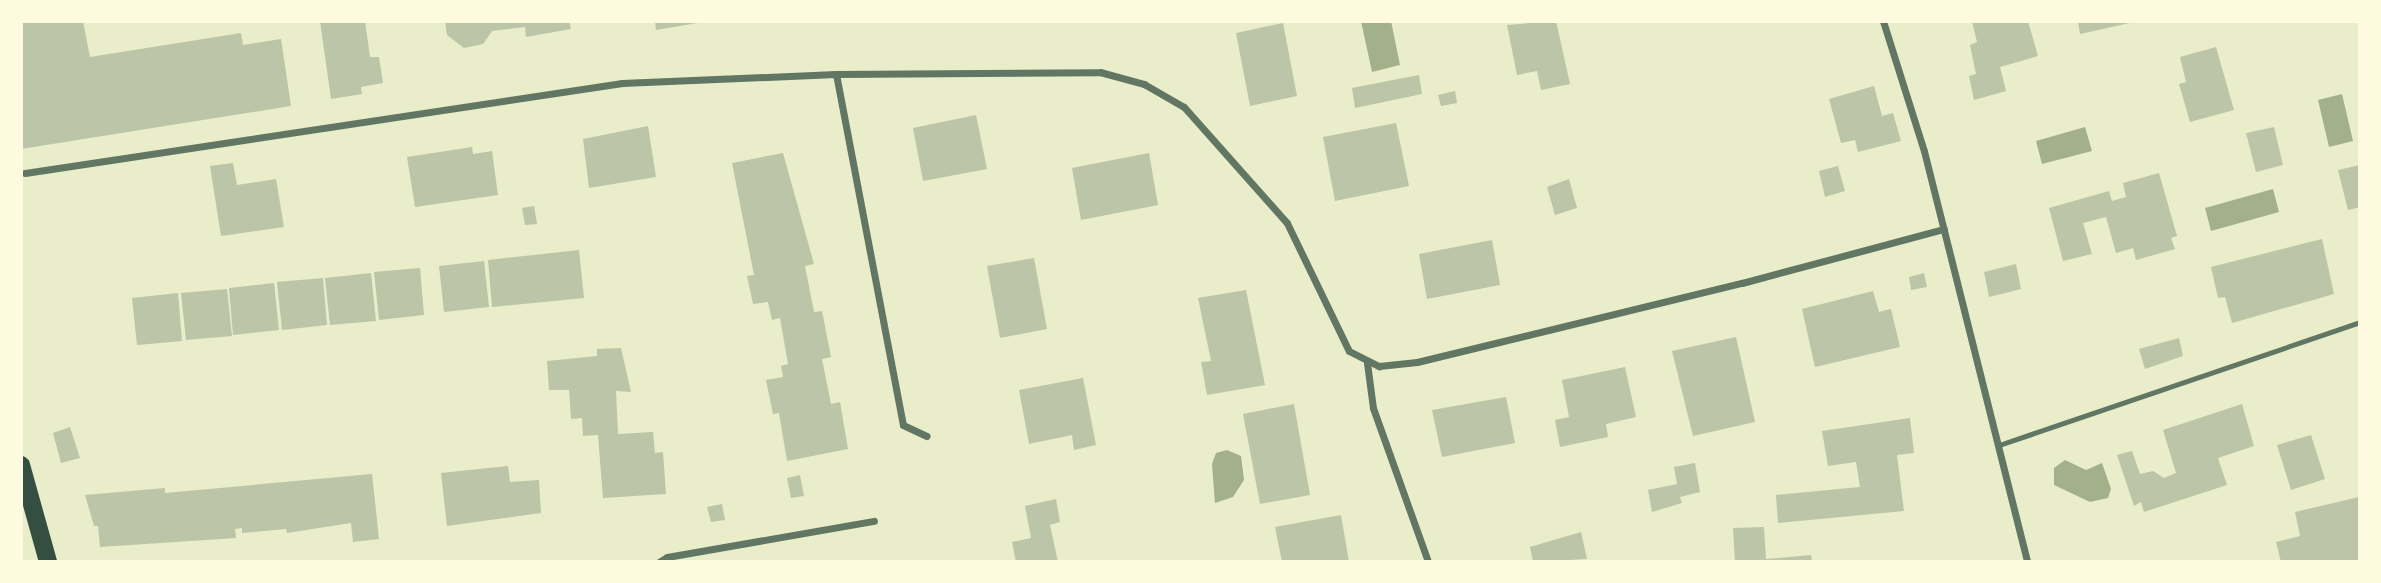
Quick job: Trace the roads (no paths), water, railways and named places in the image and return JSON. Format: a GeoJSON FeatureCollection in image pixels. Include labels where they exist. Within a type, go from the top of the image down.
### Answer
{"type":"FeatureCollection","features":[{"type":"Feature","properties":{"kind":"main road"},"geometry":{"type":"LineString","coordinates":[[21,465],[48,562]]}},
{"type":"Feature","properties":{"kind":"street"},"geometry":{"type":"LineString","coordinates":[[1883,21],[1944,229],[2027,562]]}},
{"type":"Feature","properties":{"kind":"street"},"geometry":{"type":"LineString","coordinates":[[24,173],[622,83],[836,74],[1070,69],[1144,84],[1184,107],[1287,223],[1349,351],[1367,363],[1417,362],[1944,229]]}},
{"type":"Feature","properties":{"kind":"street"},"geometry":{"type":"LineString","coordinates":[[836,74],[903,425],[927,436]]}},
{"type":"Feature","properties":{"kind":"street"},"geometry":{"type":"LineString","coordinates":[[1367,363],[1373,408],[1428,562]]}},
{"type":"Feature","properties":{"kind":"street"},"geometry":{"type":"LineString","coordinates":[[659,562],[667,557],[874,521]]}},
{"type":"Feature","properties":{"kind":"lane"},"geometry":{"type":"LineString","coordinates":[[1998,445],[2360,323]]}}]}
